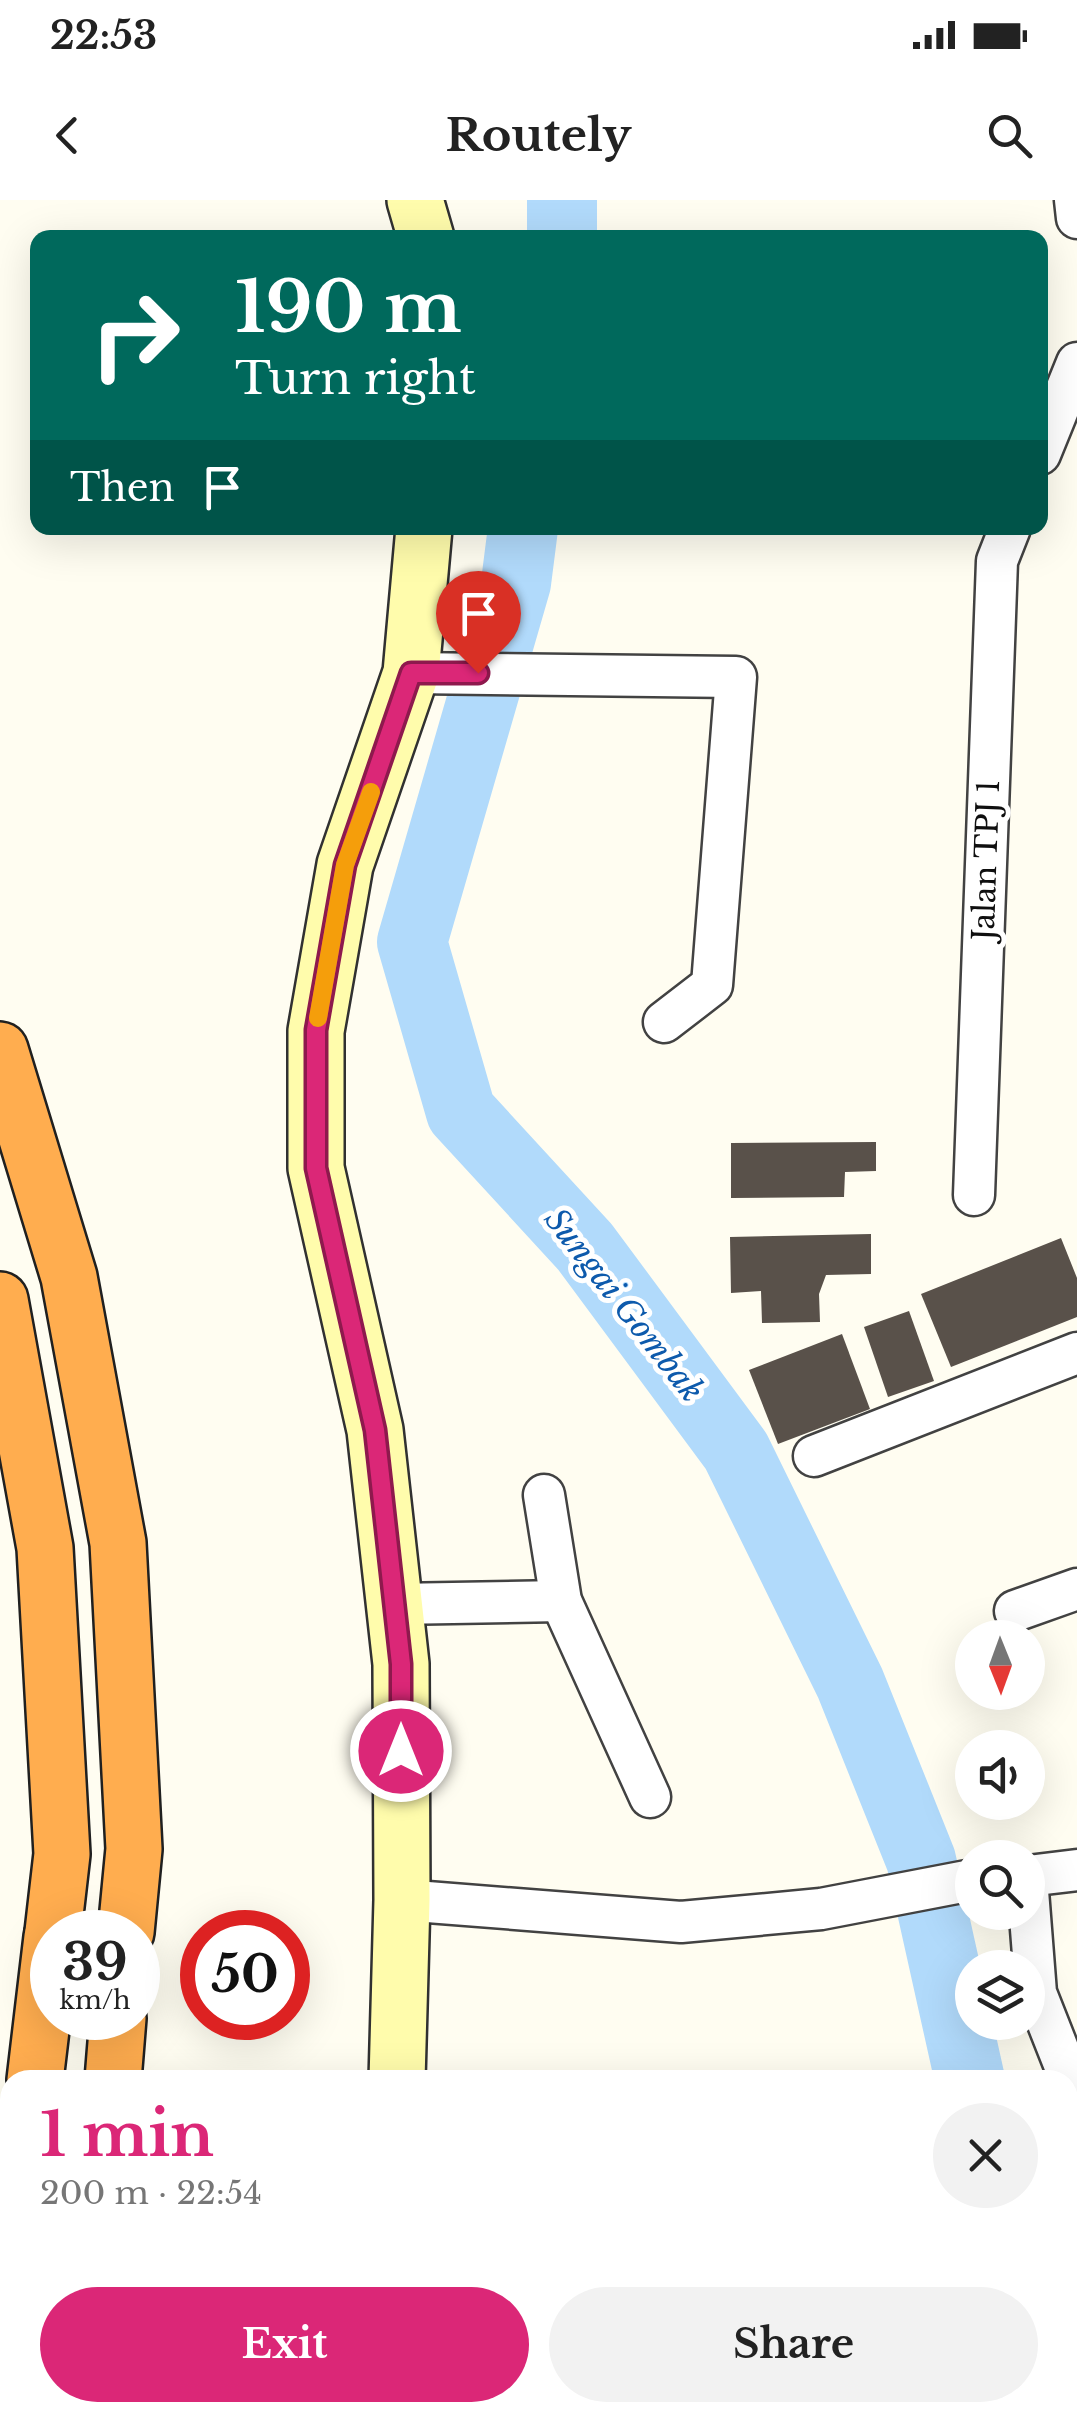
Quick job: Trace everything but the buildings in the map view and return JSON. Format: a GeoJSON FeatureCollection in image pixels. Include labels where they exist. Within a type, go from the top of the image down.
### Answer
{"type":"FeatureCollection","features":[{"type":"Feature","properties":{"kind":"highway"},"geometry":{"type":"LineString","coordinates":[[0,1050],[69,1278],[118,1542],[134,1849],[128,1910]]}},
{"type":"Feature","properties":{"kind":"highway"},"geometry":{"type":"LineString","coordinates":[[0,1300],[45,1548],[62,1854],[56,1910]]}},
{"type":"Feature","properties":{"kind":"highway"},"geometry":{"type":"LineString","coordinates":[[36,2070],[40,2040]]}},
{"type":"Feature","properties":{"kind":"highway"},"geometry":{"type":"LineString","coordinates":[[114,2070],[116,2040]]}},
{"type":"Feature","properties":{"kind":"main road"},"geometry":{"type":"LineString","coordinates":[[415,200],[424,230]]}},
{"type":"Feature","properties":{"kind":"main road"},"geometry":{"type":"LineString","coordinates":[[397,2070],[402,1900],[401,1664],[375,1430],[316,1168],[316,1030],[345,865],[411,673],[423,535]]}},
{"type":"Feature","properties":{"kind":"street"},"geometry":{"type":"LineString","coordinates":[[1075,200],[1077,218]]}},
{"type":"Feature","properties":{"kind":"street"},"geometry":{"type":"LineString","coordinates":[[1048,434],[1077,362]]}},
{"type":"Feature","properties":{"kind":"street","name":"Jalan TPJ 1"},"geometry":{"type":"LineString","coordinates":[[974,1195],[997,561],[1007,535]]}},
{"type":"Feature","properties":{"kind":"street"},"geometry":{"type":"LineString","coordinates":[[411,673],[736,677],[712,985],[664,1022]]}},
{"type":"Feature","properties":{"kind":"street"},"geometry":{"type":"LineString","coordinates":[[814,1456],[1077,1353]]}},
{"type":"Feature","properties":{"kind":"street"},"geometry":{"type":"LineString","coordinates":[[544,1496],[561,1601],[650,1797]]}},
{"type":"Feature","properties":{"kind":"street"},"geometry":{"type":"LineString","coordinates":[[1015,1612],[1077,1588]]}},
{"type":"Feature","properties":{"kind":"street"},"geometry":{"type":"LineString","coordinates":[[395,1604],[561,1601]]}},
{"type":"Feature","properties":{"kind":"street"},"geometry":{"type":"LineString","coordinates":[[1045,1874],[1077,1870]]}},
{"type":"Feature","properties":{"kind":"street"},"geometry":{"type":"LineString","coordinates":[[402,1900],[681,1922],[821,1910],[955,1883]]}},
{"type":"Feature","properties":{"kind":"street"},"geometry":{"type":"LineString","coordinates":[[1031,1930],[1036,1994],[1066,2070]]}},
{"type":"Feature","properties":{"kind":"waterway","name":"Sungai Gombak"},"geometry":{"type":"LineString","coordinates":[[562,200],[562,230]]}},
{"type":"Feature","properties":{"kind":"waterway","name":"Sungai Gombak"},"geometry":{"type":"LineString","coordinates":[[522,535],[516,583],[412,942],[461,1112],[585,1247],[736,1451],[850,1683],[921,1860],[968,2070]]}},
{"type":"Feature","properties":{"kind":"slow traffic"},"geometry":{"type":"LineString","coordinates":[[318,1018],[345,865],[371,792]]}},
{"type":"Feature","properties":{"kind":"route"},"geometry":{"type":"LineString","coordinates":[[401,1751],[401,1664],[375,1430],[316,1168],[316,1030],[345,865],[411,673],[478,673]]}}]}
